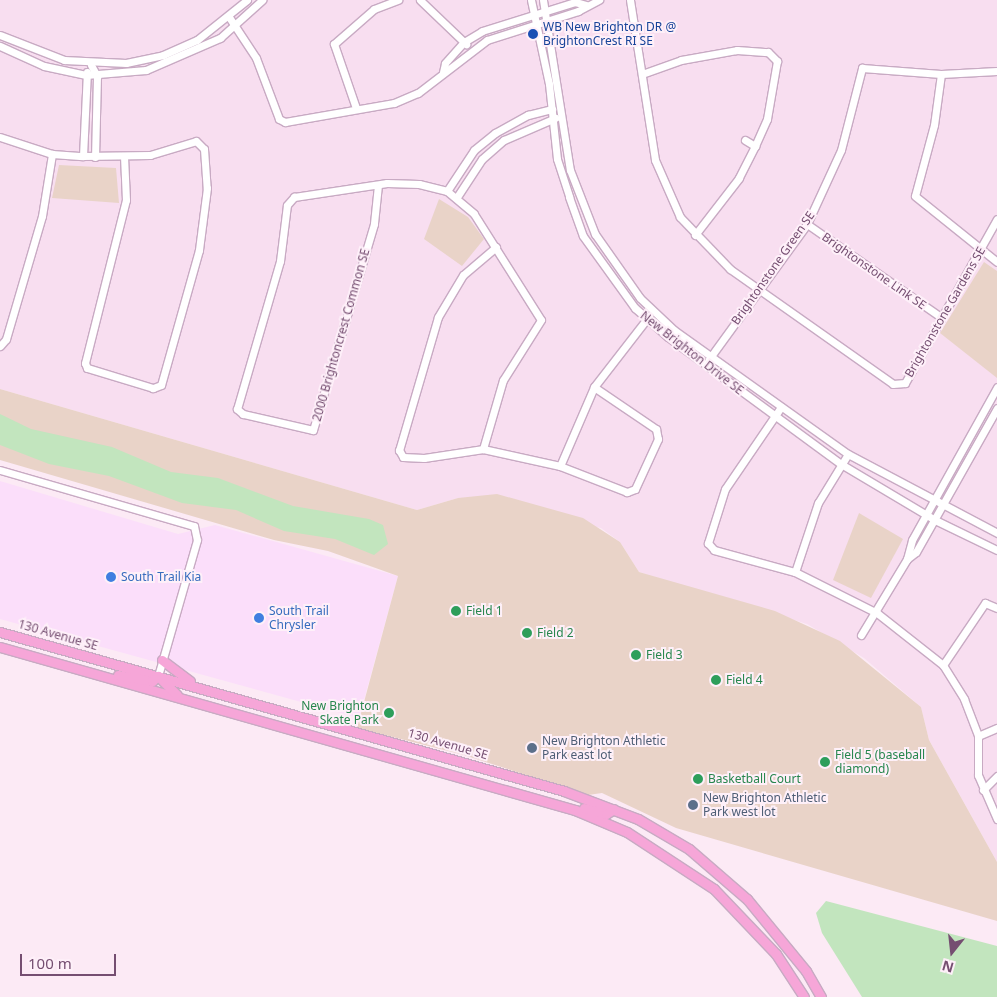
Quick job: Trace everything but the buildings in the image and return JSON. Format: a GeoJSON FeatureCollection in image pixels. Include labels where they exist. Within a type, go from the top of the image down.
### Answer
{"type":"FeatureCollection","features":[{"type":"Feature","properties":{"kind":"main road","name":"130 Avenue SE"},"geometry":{"type":"LineString","coordinates":[[0,632],[555,788],[614,809],[689,849],[747,899],[806,971],[821,997]]}},
{"type":"Feature","properties":{"kind":"main road"},"geometry":{"type":"LineString","coordinates":[[0,647],[575,810],[633,835],[694,873],[746,919],[804,997]]}},
{"type":"Feature","properties":{"kind":"main road"},"geometry":{"type":"LineString","coordinates":[[34,657],[140,680],[158,676],[186,700]]}},
{"type":"Feature","properties":{"kind":"main road"},"geometry":{"type":"LineString","coordinates":[[162,660],[203,689]]}},
{"type":"Feature","properties":{"kind":"main road"},"geometry":{"type":"LineString","coordinates":[[501,790],[537,794],[598,813],[614,809],[633,835]]}},
{"type":"Feature","properties":{"kind":"street"},"geometry":{"type":"LineString","coordinates":[[0,35],[47,56],[91,65],[163,54],[196,40],[228,18],[247,0]]}},
{"type":"Feature","properties":{"kind":"street"},"geometry":{"type":"LineString","coordinates":[[0,46],[44,66],[86,75],[97,76],[166,64],[200,49],[235,26],[262,0]]}},
{"type":"Feature","properties":{"kind":"street"},"geometry":{"type":"LineString","coordinates":[[356,108],[334,44],[374,9],[398,0]]}},
{"type":"Feature","properties":{"kind":"street"},"geometry":{"type":"LineString","coordinates":[[420,0],[470,50]]}},
{"type":"Feature","properties":{"kind":"street","name":"New Brighton Drive SE"},"geometry":{"type":"LineString","coordinates":[[532,0],[539,24],[557,159],[583,236],[610,278],[646,319],[774,416],[842,464],[935,520],[997,550]]}},
{"type":"Feature","properties":{"kind":"street","name":"New Brighton Drive SE"},"geometry":{"type":"LineString","coordinates":[[543,0],[549,21],[570,170],[595,234],[614,268],[653,312],[848,454],[932,502],[997,533]]}},
{"type":"Feature","properties":{"kind":"street"},"geometry":{"type":"LineString","coordinates":[[228,18],[256,58],[279,119],[285,122],[356,108],[394,103],[418,93],[470,50],[505,33],[549,21],[599,0]]}},
{"type":"Feature","properties":{"kind":"street"},"geometry":{"type":"LineString","coordinates":[[630,0],[655,160],[664,187],[695,235],[759,289]]}},
{"type":"Feature","properties":{"kind":"street"},"geometry":{"type":"LineString","coordinates":[[443,72],[445,63],[464,42],[500,24],[575,2],[586,5]]}},
{"type":"Feature","properties":{"kind":"street"},"geometry":{"type":"LineString","coordinates":[[642,74],[709,54],[768,52],[778,61],[775,85],[755,146],[739,178],[695,235]]}},
{"type":"Feature","properties":{"kind":"street"},"geometry":{"type":"LineString","coordinates":[[83,156],[86,75],[91,65]]}},
{"type":"Feature","properties":{"kind":"street"},"geometry":{"type":"LineString","coordinates":[[91,65],[97,76],[95,157]]}},
{"type":"Feature","properties":{"kind":"street","name":"Brightonstone Green SE"},"geometry":{"type":"LineString","coordinates":[[705,364],[807,224],[841,150],[862,68],[940,74],[997,71]]}},
{"type":"Feature","properties":{"kind":"street"},"geometry":{"type":"LineString","coordinates":[[940,74],[934,125],[915,196],[997,262]]}},
{"type":"Feature","properties":{"kind":"street"},"geometry":{"type":"LineString","coordinates":[[447,191],[474,150],[495,133],[549,108],[561,113],[551,121],[504,140],[482,159],[457,197]]}},
{"type":"Feature","properties":{"kind":"street"},"geometry":{"type":"LineString","coordinates":[[0,137],[52,154],[95,157],[150,155],[196,141],[204,148],[207,188],[199,250],[161,385],[153,388],[87,368],[85,362],[124,208],[124,156]]}},
{"type":"Feature","properties":{"kind":"street"},"geometry":{"type":"LineString","coordinates":[[744,140],[755,146]]}},
{"type":"Feature","properties":{"kind":"street"},"geometry":{"type":"LineString","coordinates":[[0,346],[6,340],[42,216],[52,154]]}},
{"type":"Feature","properties":{"kind":"street","name":"2000 Brightoncrest Common SE"},"geometry":{"type":"LineString","coordinates":[[378,185],[374,224],[313,430],[243,414],[237,408],[280,261],[287,205],[294,197],[378,185],[419,184],[447,191],[457,197],[486,228],[541,320],[503,380],[483,449]]}},
{"type":"Feature","properties":{"kind":"street","name":"Brightonstone Gardens SE"},"geometry":{"type":"LineString","coordinates":[[759,289],[894,384],[905,383],[997,219]]}},
{"type":"Feature","properties":{"kind":"street","name":"Brightonstone Link SE"},"geometry":{"type":"LineString","coordinates":[[807,224],[941,317]]}},
{"type":"Feature","properties":{"kind":"street"},"geometry":{"type":"LineString","coordinates":[[496,247],[463,275],[438,317],[398,450],[403,457],[424,458],[483,449],[560,466],[627,492],[635,489],[658,439],[656,429],[594,387]]}},
{"type":"Feature","properties":{"kind":"street"},"geometry":{"type":"LineString","coordinates":[[560,466],[594,387],[653,312]]}},
{"type":"Feature","properties":{"kind":"street"},"geometry":{"type":"LineString","coordinates":[[907,559],[925,514],[997,387]]}},
{"type":"Feature","properties":{"kind":"street"},"geometry":{"type":"LineString","coordinates":[[781,407],[725,489],[708,543],[714,550],[795,572],[877,613],[943,665],[964,699],[978,736],[983,790],[997,819]]}},
{"type":"Feature","properties":{"kind":"street"},"geometry":{"type":"LineString","coordinates":[[862,635],[877,613],[907,559],[935,520],[997,408]]}},
{"type":"Feature","properties":{"kind":"street"},"geometry":{"type":"LineString","coordinates":[[795,572],[818,503],[848,454]]}},
{"type":"Feature","properties":{"kind":"street"},"geometry":{"type":"LineString","coordinates":[[0,470],[194,526],[196,540],[158,676]]}},
{"type":"Feature","properties":{"kind":"street"},"geometry":{"type":"LineString","coordinates":[[943,665],[985,603],[997,608]]}},
{"type":"Feature","properties":{"kind":"street"},"geometry":{"type":"LineString","coordinates":[[978,736],[997,728]]}},
{"type":"Feature","properties":{"kind":"street"},"geometry":{"type":"LineString","coordinates":[[983,790],[997,776]]}},
{"type":"Feature","properties":{"kind":"shaded area"},"geometry":{"type":"Polygon","coordinates":[[[0,0],[997,0],[997,862],[929,740],[921,707],[864,658],[807,624],[639,572],[620,542],[601,528],[458,498],[417,510],[0,389],[0,0]]]}},
{"type":"Feature","properties":{"kind":"shaded area"},"geometry":{"type":"Polygon","coordinates":[[[59,165],[116,168],[119,203],[52,198],[59,165]]]}},
{"type":"Feature","properties":{"kind":"shaded area"},"geometry":{"type":"Polygon","coordinates":[[[439,199],[468,217],[484,239],[462,266],[424,239],[439,199]]]}},
{"type":"Feature","properties":{"kind":"shaded area"},"geometry":{"type":"Polygon","coordinates":[[[984,262],[997,271],[997,378],[940,333],[984,262]]]}},
{"type":"Feature","properties":{"kind":"shaded area"},"geometry":{"type":"Polygon","coordinates":[[[0,389],[417,510],[458,498],[497,494],[583,518],[620,542],[639,572],[775,611],[840,641],[921,707],[929,740],[997,862],[997,921],[676,828],[602,793],[588,795],[464,755],[357,728],[398,576],[328,551],[274,540],[0,460],[0,389]]]}},
{"type":"Feature","properties":{"kind":"shaded area"},"geometry":{"type":"Polygon","coordinates":[[[0,414],[31,429],[112,447],[171,472],[218,478],[293,506],[369,519],[383,525],[388,544],[374,555],[335,539],[284,531],[236,510],[182,503],[109,476],[49,464],[0,445],[0,414]]]}},
{"type":"Feature","properties":{"kind":"shaded area"},"geometry":{"type":"Polygon","coordinates":[[[0,481],[178,534],[215,525],[398,576],[359,718],[0,619],[0,481]]]}},
{"type":"Feature","properties":{"kind":"shaded area"},"geometry":{"type":"Polygon","coordinates":[[[859,513],[903,539],[871,598],[833,580],[859,513]]]}},
{"type":"Feature","properties":{"kind":"shaded area"},"geometry":{"type":"Polygon","coordinates":[[[826,901],[997,946],[997,997],[862,997],[822,933],[816,913],[826,901]]]}},
{"type":"Feature","properties":{"kind":"place","name":"WB New Brighton DR @ BrightonCrest RI SE"},"geometry":{"type":"Point","coordinates":[533,34]}},
{"type":"Feature","properties":{"kind":"place","name":"South Trail Kia"},"geometry":{"type":"Point","coordinates":[111,577]}},
{"type":"Feature","properties":{"kind":"place","name":"Field 1"},"geometry":{"type":"Point","coordinates":[456,611]}},
{"type":"Feature","properties":{"kind":"place","name":"South Trail Chrysler"},"geometry":{"type":"Point","coordinates":[259,618]}},
{"type":"Feature","properties":{"kind":"place","name":"Field 2"},"geometry":{"type":"Point","coordinates":[527,633]}},
{"type":"Feature","properties":{"kind":"place","name":"Field 3"},"geometry":{"type":"Point","coordinates":[636,655]}},
{"type":"Feature","properties":{"kind":"place","name":"Field 4"},"geometry":{"type":"Point","coordinates":[716,680]}},
{"type":"Feature","properties":{"kind":"place","name":"New Brighton Skate Park"},"geometry":{"type":"Point","coordinates":[389,713]}},
{"type":"Feature","properties":{"kind":"place","name":"New Brighton Athletic Park east lot"},"geometry":{"type":"Point","coordinates":[532,748]}},
{"type":"Feature","properties":{"kind":"place","name":"Field 5 (baseball diamond)"},"geometry":{"type":"Point","coordinates":[825,762]}},
{"type":"Feature","properties":{"kind":"place","name":"Basketball Court"},"geometry":{"type":"Point","coordinates":[698,779]}},
{"type":"Feature","properties":{"kind":"place","name":"New Brighton Athletic Park west lot"},"geometry":{"type":"Point","coordinates":[693,805]}}]}
